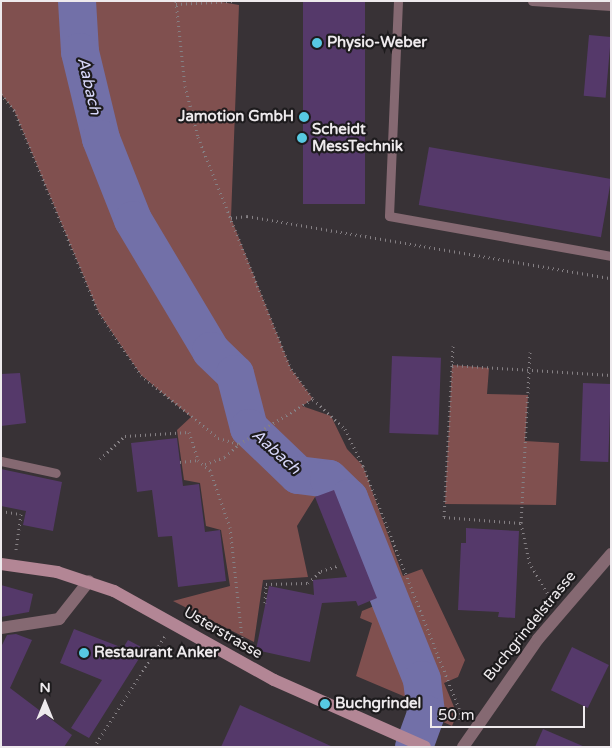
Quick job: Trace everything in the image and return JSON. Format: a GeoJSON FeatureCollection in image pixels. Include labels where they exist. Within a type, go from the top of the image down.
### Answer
{"type":"FeatureCollection","features":[{"type":"Feature","properties":{"kind":"main road","name":"Usterstrasse"},"geometry":{"type":"LineString","coordinates":[[1,564],[15,565],[89,581],[172,623],[246,666],[425,747]]}},
{"type":"Feature","properties":{"kind":"street","name":"Buchgrindelstrasse"},"geometry":{"type":"LineString","coordinates":[[463,747],[498,691],[611,554]]}},
{"type":"Feature","properties":{"kind":"street"},"geometry":{"type":"LineString","coordinates":[[1,628],[59,619],[89,581]]}},
{"type":"Feature","properties":{"kind":"lane"},"geometry":{"type":"LineString","coordinates":[[398,1],[389,216],[611,256]]}},
{"type":"Feature","properties":{"kind":"lane"},"geometry":{"type":"LineString","coordinates":[[532,1],[611,6]]}},
{"type":"Feature","properties":{"kind":"lane"},"geometry":{"type":"LineString","coordinates":[[1,461],[56,473]]}},
{"type":"Feature","properties":{"kind":"path"},"geometry":{"type":"LineString","coordinates":[[234,1],[176,3],[185,86],[196,129],[291,369],[313,399],[345,429],[363,466],[461,714],[459,723]]}},
{"type":"Feature","properties":{"kind":"path"},"geometry":{"type":"LineString","coordinates":[[1,94],[14,110],[99,313],[119,348],[141,375],[218,438],[239,444]]}},
{"type":"Feature","properties":{"kind":"path"},"geometry":{"type":"LineString","coordinates":[[231,218],[247,216],[611,278]]}},
{"type":"Feature","properties":{"kind":"path"},"geometry":{"type":"LineString","coordinates":[[453,346],[444,517],[521,523]]}},
{"type":"Feature","properties":{"kind":"path"},"geometry":{"type":"LineString","coordinates":[[530,352],[521,523],[529,562],[562,612]]}},
{"type":"Feature","properties":{"kind":"path"},"geometry":{"type":"LineString","coordinates":[[452,365],[611,375]]}},
{"type":"Feature","properties":{"kind":"path"},"geometry":{"type":"LineString","coordinates":[[205,464],[225,456],[239,444],[313,399]]}},
{"type":"Feature","properties":{"kind":"path"},"geometry":{"type":"LineString","coordinates":[[100,459],[125,436],[183,429],[189,432],[198,460]]}},
{"type":"Feature","properties":{"kind":"path"},"geometry":{"type":"LineString","coordinates":[[180,462],[198,460],[205,464],[230,527],[246,666]]}},
{"type":"Feature","properties":{"kind":"path"},"geometry":{"type":"LineString","coordinates":[[1,511],[21,514],[15,565]]}},
{"type":"Feature","properties":{"kind":"path"},"geometry":{"type":"LineString","coordinates":[[265,603],[266,584],[308,583],[337,566]]}},
{"type":"Feature","properties":{"kind":"path"},"geometry":{"type":"LineString","coordinates":[[94,747],[172,623]]}},
{"type":"Feature","properties":{"kind":"shaded area"},"geometry":{"type":"Polygon","coordinates":[[[1,1],[216,1],[239,5],[231,218],[291,369],[313,399],[302,406],[331,416],[347,449],[363,466],[403,576],[422,569],[465,660],[458,677],[444,683],[457,714],[452,726],[408,706],[408,698],[356,676],[372,623],[360,618],[362,611],[379,604],[334,490],[315,497],[297,526],[308,577],[263,580],[254,642],[173,601],[230,586],[221,530],[206,526],[200,483],[184,480],[177,430],[191,417],[141,375],[99,313],[14,110],[1,94],[1,1]]]}},
{"type":"Feature","properties":{"kind":"shaded area"},"geometry":{"type":"Polygon","coordinates":[[[452,365],[489,368],[487,394],[528,395],[525,441],[559,443],[556,505],[445,504],[452,365]]]}},
{"type":"Feature","properties":{"kind":"building"},"geometry":{"type":"Polygon","coordinates":[[[303,1],[365,1],[365,204],[303,204],[303,1]]]}},
{"type":"Feature","properties":{"kind":"building"},"geometry":{"type":"Polygon","coordinates":[[[589,35],[611,37],[606,98],[584,96],[589,35]]]}},
{"type":"Feature","properties":{"kind":"building"},"geometry":{"type":"Polygon","coordinates":[[[429,147],[611,179],[601,237],[419,205],[429,147]]]}},
{"type":"Feature","properties":{"kind":"building"},"geometry":{"type":"Polygon","coordinates":[[[392,356],[441,358],[438,435],[389,433],[392,356]]]}},
{"type":"Feature","properties":{"kind":"building"},"geometry":{"type":"Polygon","coordinates":[[[20,373],[26,423],[1,426],[1,374],[20,373]]]}},
{"type":"Feature","properties":{"kind":"building"},"geometry":{"type":"Polygon","coordinates":[[[583,383],[611,384],[608,462],[580,461],[583,383]]]}},
{"type":"Feature","properties":{"kind":"building"},"geometry":{"type":"Polygon","coordinates":[[[177,438],[183,486],[199,484],[205,532],[220,530],[226,581],[178,587],[172,536],[158,537],[152,490],[137,492],[131,443],[177,438]]]}},
{"type":"Feature","properties":{"kind":"building"},"geometry":{"type":"Polygon","coordinates":[[[1,469],[62,482],[53,531],[23,525],[26,511],[1,506],[1,469]]]}},
{"type":"Feature","properties":{"kind":"building"},"geometry":{"type":"Polygon","coordinates":[[[334,490],[377,598],[358,606],[356,601],[322,603],[310,662],[256,650],[269,586],[314,595],[313,580],[347,577],[315,497],[334,490]]]}},
{"type":"Feature","properties":{"kind":"building"},"geometry":{"type":"Polygon","coordinates":[[[466,528],[519,531],[515,618],[498,617],[499,612],[458,610],[461,543],[466,543],[466,528]]]}},
{"type":"Feature","properties":{"kind":"building"},"geometry":{"type":"Polygon","coordinates":[[[1,585],[33,594],[29,612],[1,617],[1,585]]]}},
{"type":"Feature","properties":{"kind":"building"},"geometry":{"type":"Polygon","coordinates":[[[74,629],[123,648],[128,640],[145,649],[89,738],[71,728],[102,680],[60,663],[74,629]]]}},
{"type":"Feature","properties":{"kind":"building"},"geometry":{"type":"Polygon","coordinates":[[[16,634],[32,640],[10,688],[72,735],[64,747],[1,747],[1,647],[7,635],[16,634]]]}},
{"type":"Feature","properties":{"kind":"building"},"geometry":{"type":"Polygon","coordinates":[[[572,647],[609,665],[588,708],[551,690],[572,647]]]}},
{"type":"Feature","properties":{"kind":"building"},"geometry":{"type":"Polygon","coordinates":[[[240,705],[333,747],[221,747],[240,705]]]}},
{"type":"Feature","properties":{"kind":"building"},"geometry":{"type":"Polygon","coordinates":[[[543,729],[585,747],[535,747],[543,729]]]}},
{"type":"Feature","properties":{"kind":"waterway","name":"Aabach"},"geometry":{"type":"LineString","coordinates":[[77,1],[80,52],[101,139],[133,220],[211,351],[235,374],[249,428],[298,475],[329,479],[349,498],[422,680],[426,714],[414,747]]}},
{"type":"Feature","properties":{"kind":"place","name":"Physio-Weber"},"geometry":{"type":"Point","coordinates":[317,43]}},
{"type":"Feature","properties":{"kind":"place","name":"Jamotion GmbH"},"geometry":{"type":"Point","coordinates":[304,117]}},
{"type":"Feature","properties":{"kind":"place","name":"Scheidt MessTechnik"},"geometry":{"type":"Point","coordinates":[302,138]}},
{"type":"Feature","properties":{"kind":"place","name":"Restaurant Anker"},"geometry":{"type":"Point","coordinates":[84,653]}},
{"type":"Feature","properties":{"kind":"place","name":"Buchgrindel"},"geometry":{"type":"Point","coordinates":[325,704]}}]}
